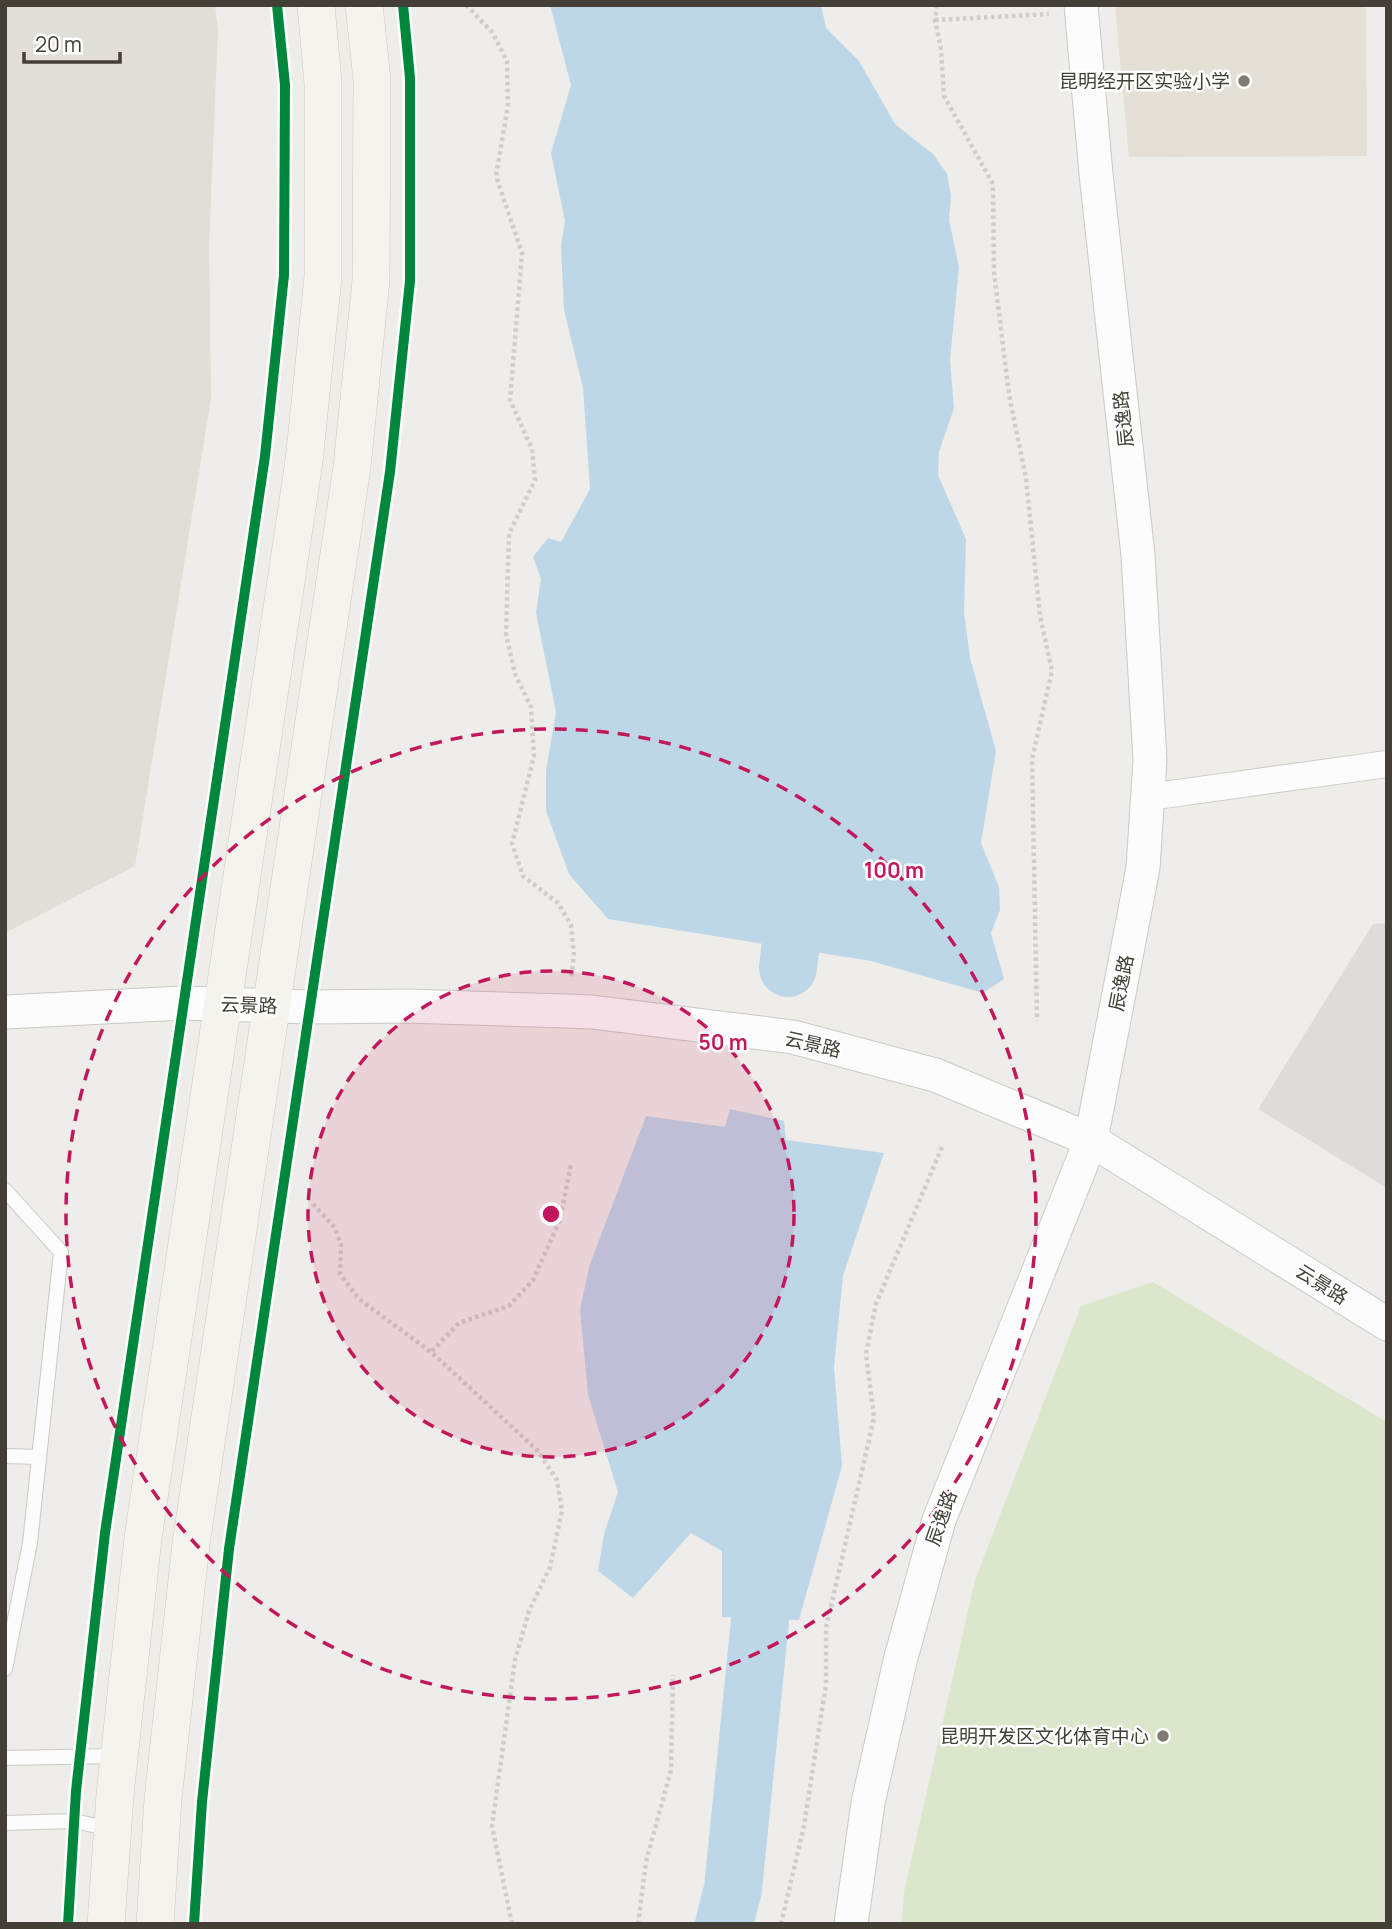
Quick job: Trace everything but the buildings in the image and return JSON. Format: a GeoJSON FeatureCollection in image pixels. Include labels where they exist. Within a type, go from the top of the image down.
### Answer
{"type":"FeatureCollection","features":[{"type":"Feature","properties":{"kind":"main road"},"geometry":{"type":"LineString","coordinates":[[106,1924],[119,1756],[143,1538],[304,461],[323,277],[323,83],[316,5]]}},
{"type":"Feature","properties":{"kind":"main road"},"geometry":{"type":"LineString","coordinates":[[155,1924],[163,1799],[191,1544],[352,467],[371,279],[372,80],[364,5]]}},
{"type":"Feature","properties":{"kind":"street","name":"辰逸路"},"geometry":{"type":"LineString","coordinates":[[850,1924],[871,1790],[900,1661],[939,1520],[1091,1140],[1143,869],[1150,760],[1138,555],[1081,9]]}},
{"type":"Feature","properties":{"kind":"street"},"geometry":{"type":"LineString","coordinates":[[1149,797],[1387,764]]}},
{"type":"Feature","properties":{"kind":"street","name":"云景路"},"geometry":{"type":"LineString","coordinates":[[5,1012],[183,1003],[567,1011],[793,1037],[934,1075],[1091,1140],[1387,1324]]}},
{"type":"Feature","properties":{"kind":"lane"},"geometry":{"type":"LineString","coordinates":[[5,1191],[61,1252],[30,1543],[5,1669]]}},
{"type":"Feature","properties":{"kind":"lane"},"geometry":{"type":"LineString","coordinates":[[5,1456],[39,1457]]}},
{"type":"Feature","properties":{"kind":"lane"},"geometry":{"type":"LineString","coordinates":[[5,1758],[119,1756]]}},
{"type":"Feature","properties":{"kind":"lane"},"geometry":{"type":"LineString","coordinates":[[5,1823],[75,1821],[113,1829]]}},
{"type":"Feature","properties":{"kind":"path"},"geometry":{"type":"LineString","coordinates":[[466,5],[492,32],[507,61],[508,105],[496,176],[522,253],[510,400],[532,449],[535,480],[509,534],[506,634],[515,674],[531,707],[534,756],[512,844],[523,876],[558,903],[571,925],[574,955],[567,1011]]}},
{"type":"Feature","properties":{"kind":"path"},"geometry":{"type":"LineString","coordinates":[[937,5],[935,20],[941,49],[944,96],[993,184],[994,272],[1009,395],[1026,478],[1040,616],[1052,671],[1032,758],[1037,1021]]}},
{"type":"Feature","properties":{"kind":"path"},"geometry":{"type":"LineString","coordinates":[[935,20],[1081,9]]}},
{"type":"Feature","properties":{"kind":"path"},"geometry":{"type":"LineString","coordinates":[[781,1924],[804,1826],[826,1684],[826,1628],[874,1418],[866,1353],[876,1304],[943,1147]]}},
{"type":"Feature","properties":{"kind":"path"},"geometry":{"type":"LineString","coordinates":[[431,1352],[459,1323],[509,1306],[533,1280],[560,1220],[571,1164]]}},
{"type":"Feature","properties":{"kind":"path"},"geometry":{"type":"LineString","coordinates":[[313,1204],[335,1228],[341,1245],[340,1274],[359,1299],[431,1352],[537,1450],[557,1480],[562,1511],[550,1567],[529,1611],[514,1660],[492,1826],[512,1924]]}},
{"type":"Feature","properties":{"kind":"path"},"geometry":{"type":"LineString","coordinates":[[638,1924],[646,1862],[671,1770],[673,1675]]}},
{"type":"Feature","properties":{"kind":"shaded area"},"geometry":{"type":"Polygon","coordinates":[[[5,5],[215,5],[218,31],[209,246],[211,399],[135,866],[5,933],[5,5]]]}},
{"type":"Feature","properties":{"kind":"shaded area","name":"昆明经开区实验小学"},"geometry":{"type":"Polygon","coordinates":[[[1115,5],[1366,5],[1367,156],[1129,157],[1115,5]]]}},
{"type":"Feature","properties":{"kind":"shaded area"},"geometry":{"type":"Polygon","coordinates":[[[1387,923],[1387,1188],[1258,1109],[1373,924],[1387,923]]]}},
{"type":"Feature","properties":{"kind":"green space","name":"昆明开发区文化体育中心"},"geometry":{"type":"Polygon","coordinates":[[[1153,1282],[1387,1422],[1387,1924],[902,1924],[904,1892],[975,1580],[1081,1306],[1153,1282]]]}},
{"type":"Feature","properties":{"kind":"water"},"geometry":{"type":"Polygon","coordinates":[[[550,5],[821,5],[826,28],[859,61],[895,124],[934,155],[947,174],[951,196],[949,220],[959,267],[950,360],[954,408],[939,452],[938,475],[966,539],[964,612],[970,658],[996,751],[981,843],[999,887],[1000,910],[991,933],[1004,979],[983,993],[871,961],[608,919],[569,874],[546,811],[546,771],[556,712],[536,613],[541,579],[533,557],[548,538],[561,542],[590,489],[583,388],[564,310],[561,245],[565,221],[551,153],[571,85],[550,5]]]}},
{"type":"Feature","properties":{"kind":"water"},"geometry":{"type":"Polygon","coordinates":[[[730,1109],[784,1121],[786,1140],[884,1153],[843,1276],[834,1367],[842,1466],[799,1620],[722,1617],[722,1551],[691,1533],[633,1598],[598,1571],[604,1534],[618,1492],[588,1395],[580,1309],[590,1264],[646,1116],[725,1127],[730,1109]]]}},
{"type":"Feature","properties":{"kind":"waterway"},"geometry":{"type":"LineString","coordinates":[[788,968],[796,899],[795,869]]}},
{"type":"Feature","properties":{"kind":"waterway"},"geometry":{"type":"LineString","coordinates":[[724,1924],[733,1889],[768,1541]]}},
{"type":"Feature","properties":{"kind":"cycle path"},"geometry":{"type":"LineString","coordinates":[[68,1924],[76,1791],[105,1533],[265,456],[284,275],[285,85],[277,5]]}},
{"type":"Feature","properties":{"kind":"cycle path"},"geometry":{"type":"LineString","coordinates":[[194,1924],[202,1802],[229,1549],[390,472],[410,281],[410,78],[403,5]]}},
{"type":"Feature","properties":{"kind":"place","name":"昆明经开区实验小学"},"geometry":{"type":"Point","coordinates":[1244,81]}},
{"type":"Feature","properties":{"kind":"place","name":"昆明开发区文化体育中心"},"geometry":{"type":"Point","coordinates":[1163,1736]}}]}
